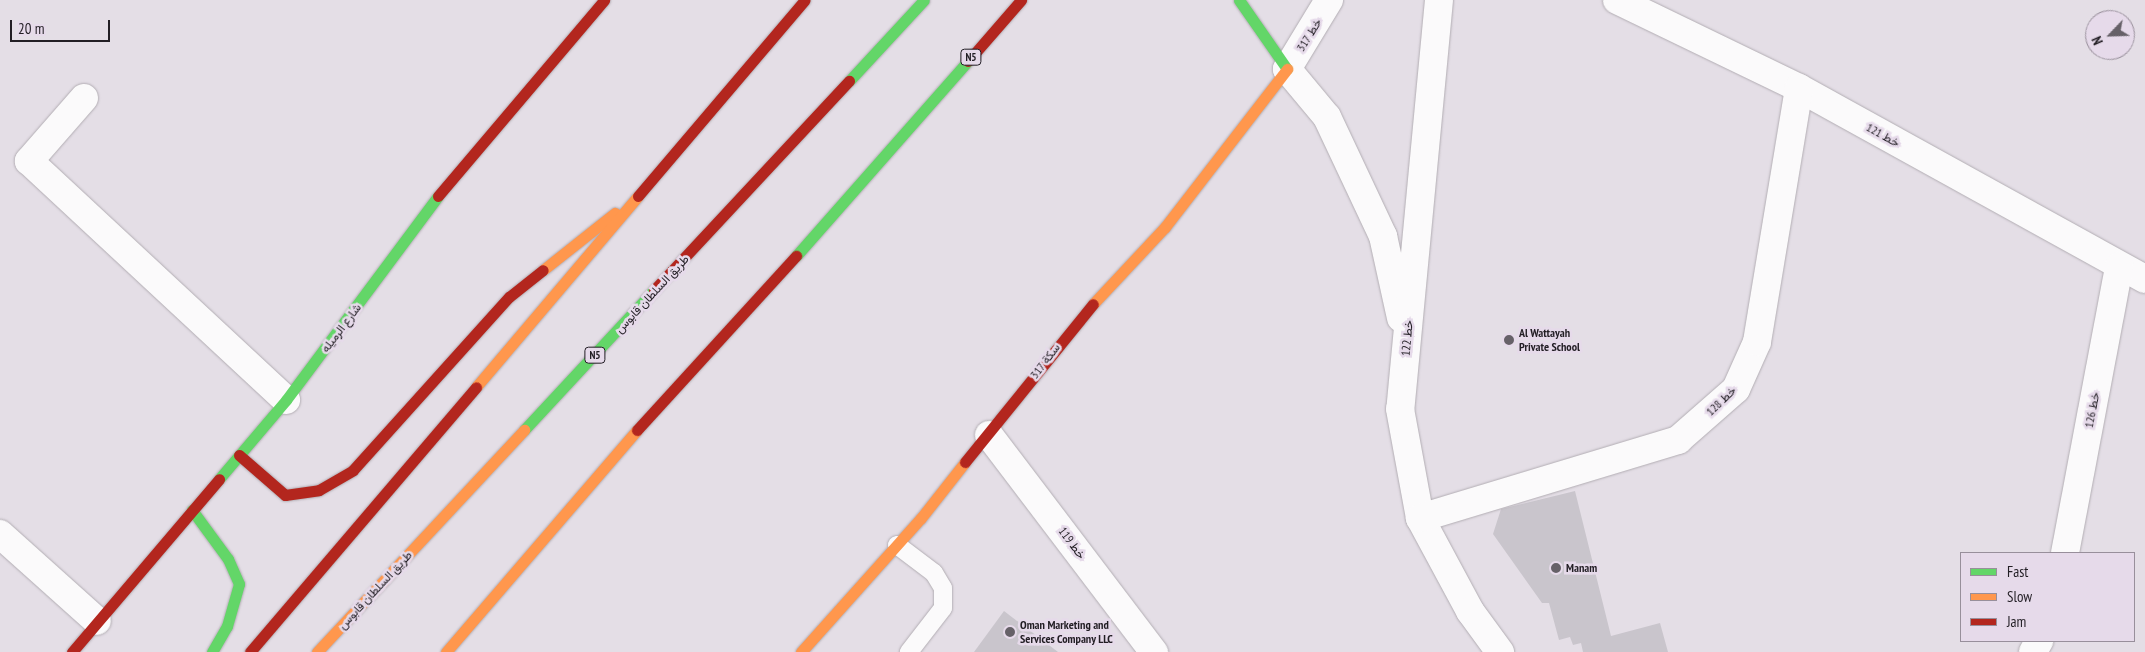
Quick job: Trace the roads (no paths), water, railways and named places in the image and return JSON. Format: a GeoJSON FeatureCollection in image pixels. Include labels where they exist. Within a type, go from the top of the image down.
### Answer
{"type":"FeatureCollection","features":[{"type":"Feature","properties":{"kind":"main road","name":"شارع الرميله"},"geometry":{"type":"LineString","coordinates":[[72,652],[286,400],[456,172],[604,0]]}},
{"type":"Feature","properties":{"kind":"main road"},"geometry":{"type":"LineString","coordinates":[[250,652],[805,0]]}},
{"type":"Feature","properties":{"kind":"main road","name":"طريق السلطان قابوس"},"geometry":{"type":"LineString","coordinates":[[317,652],[924,0]]}},
{"type":"Feature","properties":{"kind":"main road","name":"N5"},"geometry":{"type":"LineString","coordinates":[[446,652],[575,498],[922,115],[1021,0]]}},
{"type":"Feature","properties":{"kind":"main road"},"geometry":{"type":"LineString","coordinates":[[1239,0],[1287,69]]}},
{"type":"Feature","properties":{"kind":"main road","name":"سكة 317"},"geometry":{"type":"LineString","coordinates":[[801,652],[897,545],[989,435],[1068,331],[1164,227],[1287,69]]}},
{"type":"Feature","properties":{"kind":"main road"},"geometry":{"type":"LineString","coordinates":[[239,455],[285,496],[319,490],[353,470],[509,296],[640,193]]}},
{"type":"Feature","properties":{"kind":"main road"},"geometry":{"type":"LineString","coordinates":[[192,510],[228,559],[239,584],[227,626],[212,652]]}},
{"type":"Feature","properties":{"kind":"street","name":"خط 317"},"geometry":{"type":"LineString","coordinates":[[1287,69],[1330,0]]}},
{"type":"Feature","properties":{"kind":"street","name":"خط 122"},"geometry":{"type":"LineString","coordinates":[[1439,0],[1400,409],[1420,518],[1470,610],[1500,652]]}},
{"type":"Feature","properties":{"kind":"street","name":"خط 121"},"geometry":{"type":"LineString","coordinates":[[1617,0],[1799,88],[2145,279]]}},
{"type":"Feature","properties":{"kind":"street"},"geometry":{"type":"LineString","coordinates":[[1287,69],[1327,117],[1383,236],[1406,344]]}},
{"type":"Feature","properties":{"kind":"street","name":"خط 128"},"geometry":{"type":"LineString","coordinates":[[1420,518],[1678,440],[1736,390],[1757,342],[1799,88]]}},
{"type":"Feature","properties":{"kind":"street"},"geometry":{"type":"LineString","coordinates":[[84,98],[29,162],[286,400]]}},
{"type":"Feature","properties":{"kind":"street","name":"خط 126"},"geometry":{"type":"LineString","coordinates":[[2065,552],[2119,266]]}},
{"type":"Feature","properties":{"kind":"street","name":"خط 119"},"geometry":{"type":"LineString","coordinates":[[989,435],[1154,652]]}},
{"type":"Feature","properties":{"kind":"street"},"geometry":{"type":"LineString","coordinates":[[0,534],[98,621]]}},
{"type":"Feature","properties":{"kind":"lane"},"geometry":{"type":"LineString","coordinates":[[897,545],[934,573],[943,588],[943,608],[909,652]]}},
{"type":"Feature","properties":{"kind":"place","name":"Al Wattayah Private School"},"geometry":{"type":"Point","coordinates":[1509,340]}},
{"type":"Feature","properties":{"kind":"place","name":"Manam"},"geometry":{"type":"Point","coordinates":[1556,568]}},
{"type":"Feature","properties":{"kind":"place","name":"Oman Marketing and Services Company LLC"},"geometry":{"type":"Point","coordinates":[1010,632]}}]}
